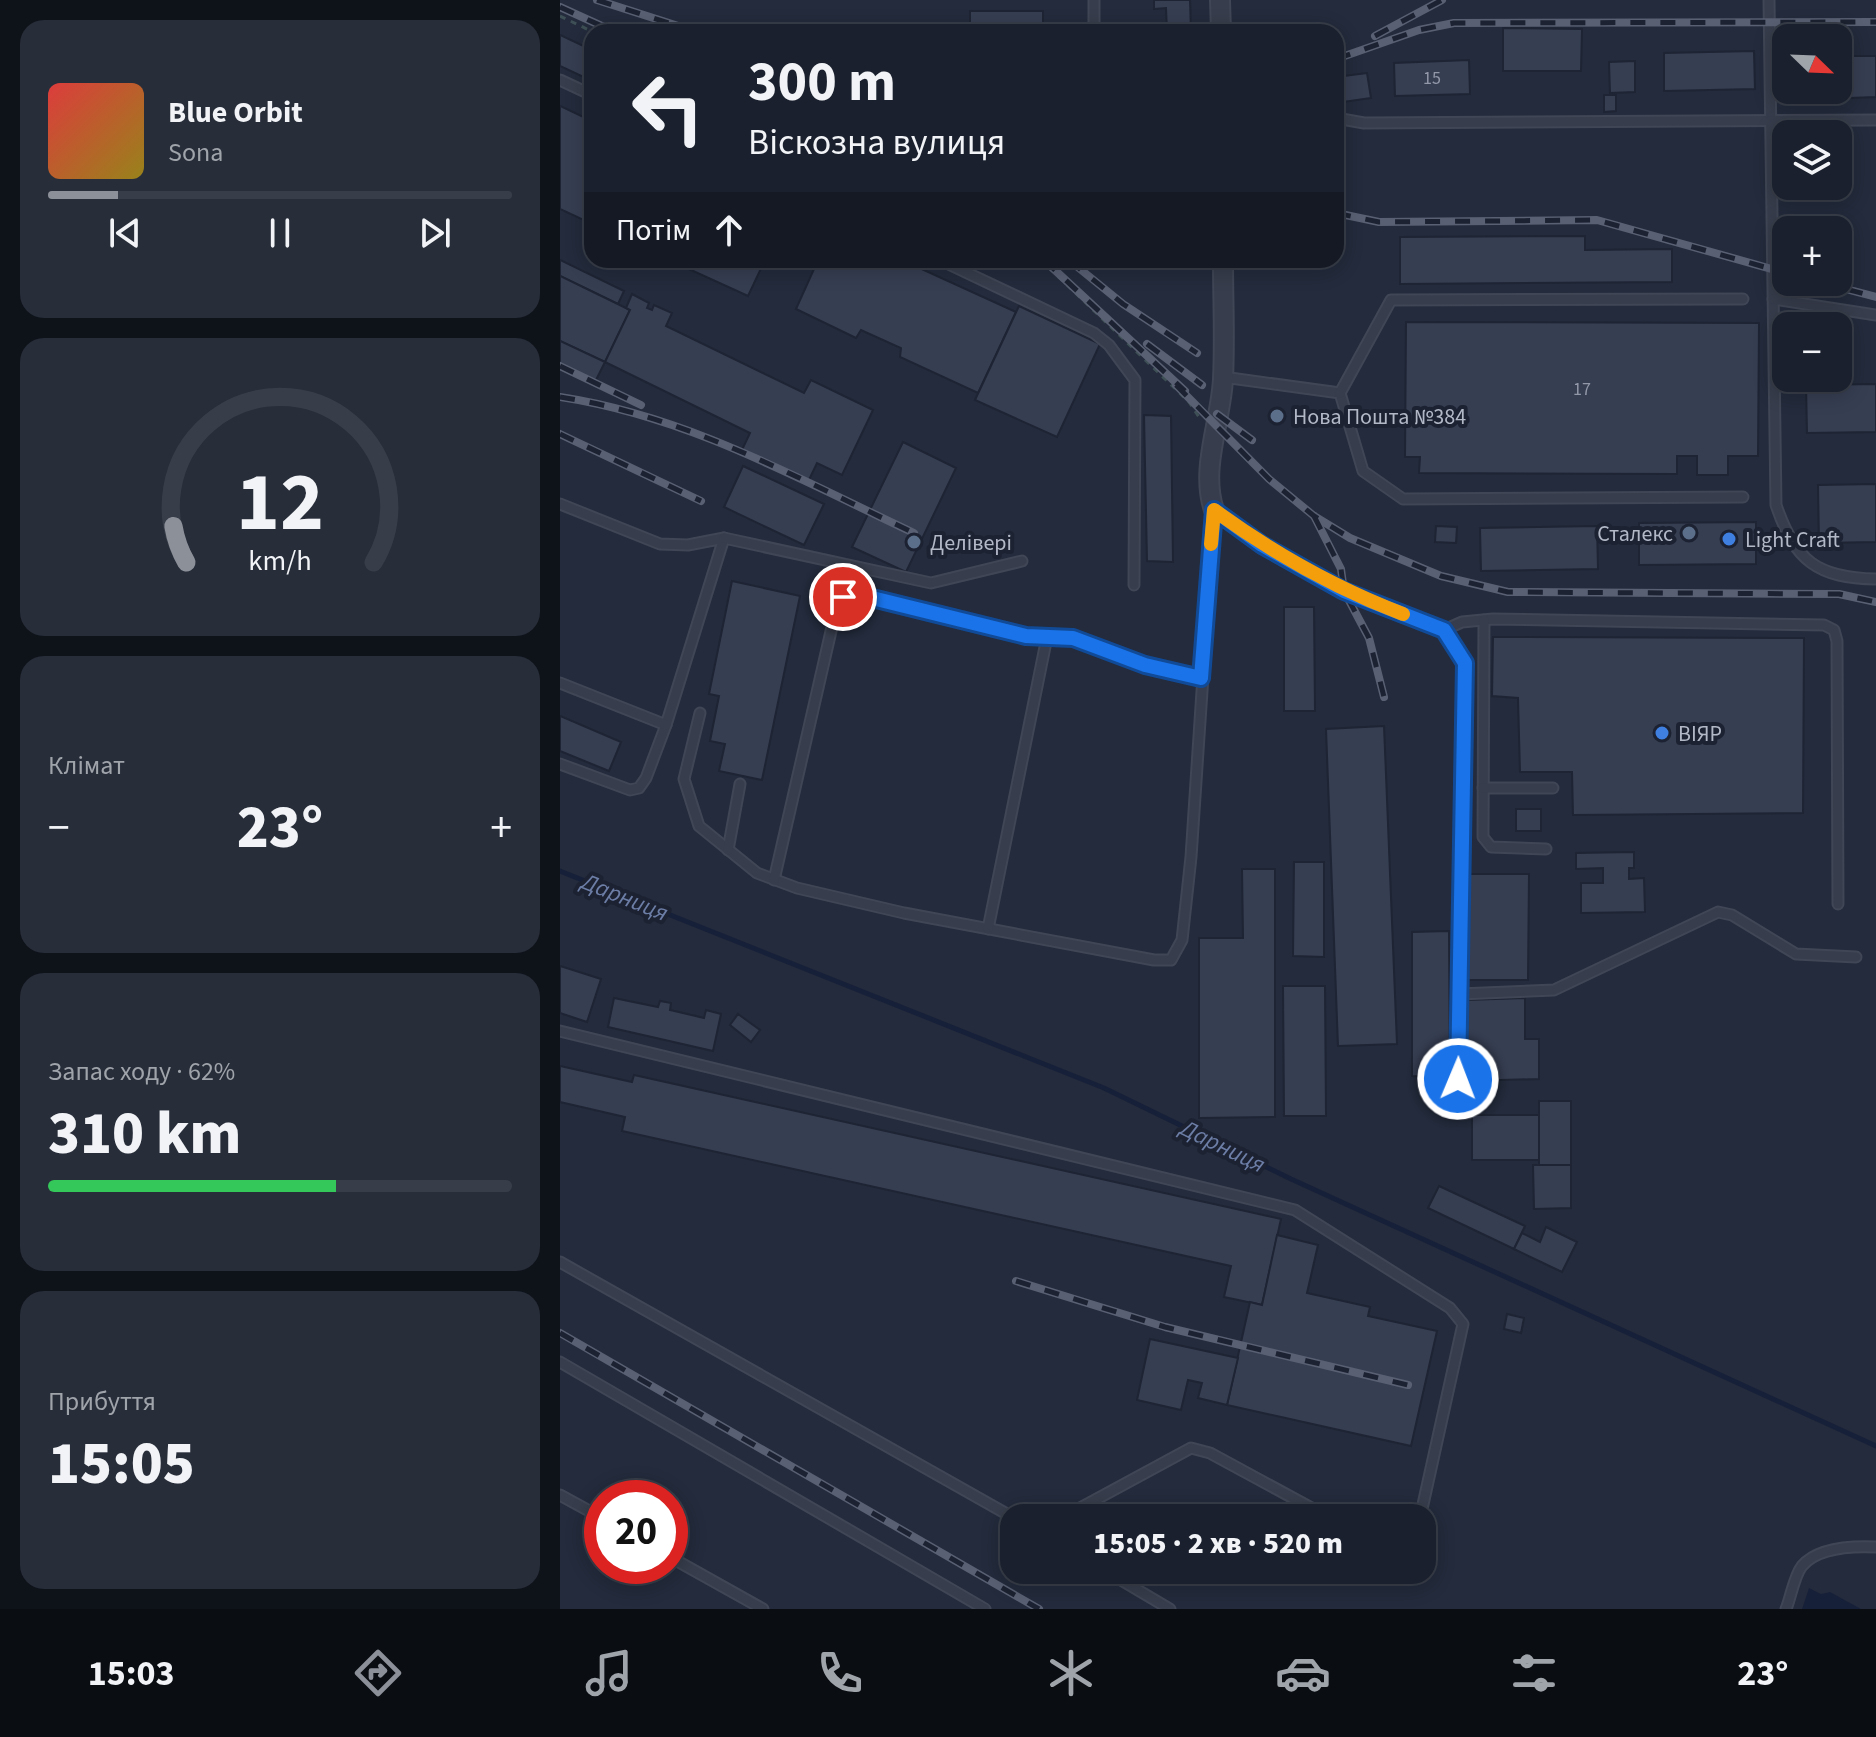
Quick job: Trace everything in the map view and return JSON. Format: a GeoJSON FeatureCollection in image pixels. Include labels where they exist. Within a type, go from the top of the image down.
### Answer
{"type":"FeatureCollection","features":[{"type":"Feature","properties":{"kind":"street"},"geometry":{"type":"LineString","coordinates":[[1220,0],[1221,24]]}},
{"type":"Feature","properties":{"kind":"street"},"geometry":{"type":"LineString","coordinates":[[1214,510],[1210,496],[1223,377],[1223,268]]}},
{"type":"Feature","properties":{"kind":"lane"},"geometry":{"type":"LineString","coordinates":[[1094,0],[1094,24]]}},
{"type":"Feature","properties":{"kind":"lane"},"geometry":{"type":"LineString","coordinates":[[1769,0],[1776,505],[1785,532],[1799,553],[1819,570],[1846,579],[1876,579]]}},
{"type":"Feature","properties":{"kind":"lane"},"geometry":{"type":"LineString","coordinates":[[560,80],[584,91]]}},
{"type":"Feature","properties":{"kind":"lane"},"geometry":{"type":"LineString","coordinates":[[1344,119],[1364,123],[1876,120]]}},
{"type":"Feature","properties":{"kind":"lane"},"geometry":{"type":"LineString","coordinates":[[957,268],[1094,333],[1129,368],[1136,387],[1134,585]]}},
{"type":"Feature","properties":{"kind":"lane"},"geometry":{"type":"LineString","coordinates":[[1743,299],[1391,300],[1340,393],[1363,471],[1403,499],[1743,497]]}},
{"type":"Feature","properties":{"kind":"lane"},"geometry":{"type":"LineString","coordinates":[[1773,299],[1876,315]]}},
{"type":"Feature","properties":{"kind":"lane"},"geometry":{"type":"LineString","coordinates":[[1223,377],[1340,393]]}},
{"type":"Feature","properties":{"kind":"lane"},"geometry":{"type":"LineString","coordinates":[[560,504],[660,544],[688,545],[724,538],[931,583],[1022,561]]}},
{"type":"Feature","properties":{"kind":"lane"},"geometry":{"type":"LineString","coordinates":[[700,713],[684,779],[699,826],[757,873],[812,892],[988,929],[1163,962],[1171,960],[1182,940],[1214,510]]}},
{"type":"Feature","properties":{"kind":"lane"},"geometry":{"type":"LineString","coordinates":[[1214,510],[1262,545],[1344,591],[1444,630],[1465,663],[1458,1079]]}},
{"type":"Feature","properties":{"kind":"lane"},"geometry":{"type":"LineString","coordinates":[[560,764],[619,788],[639,788],[666,725],[724,538]]}},
{"type":"Feature","properties":{"kind":"lane"},"geometry":{"type":"LineString","coordinates":[[774,880],[837,605],[843,597],[860,595],[1026,636],[1073,638],[1145,665],[1201,678]]}},
{"type":"Feature","properties":{"kind":"lane"},"geometry":{"type":"LineString","coordinates":[[1444,630],[1462,622],[1484,620],[1824,625],[1834,630],[1837,641],[1838,904]]}},
{"type":"Feature","properties":{"kind":"lane"},"geometry":{"type":"LineString","coordinates":[[1484,620],[1483,788],[1486,843],[1498,848],[1546,849]]}},
{"type":"Feature","properties":{"kind":"lane"},"geometry":{"type":"LineString","coordinates":[[988,929],[1047,637]]}},
{"type":"Feature","properties":{"kind":"lane"},"geometry":{"type":"LineString","coordinates":[[560,683],[666,725]]}},
{"type":"Feature","properties":{"kind":"lane"},"geometry":{"type":"LineString","coordinates":[[728,850],[740,784]]}},
{"type":"Feature","properties":{"kind":"lane"},"geometry":{"type":"LineString","coordinates":[[1483,788],[1553,788]]}},
{"type":"Feature","properties":{"kind":"lane"},"geometry":{"type":"LineString","coordinates":[[1459,994],[1554,990],[1718,912],[1732,915],[1796,954],[1856,957]]}},
{"type":"Feature","properties":{"kind":"lane"},"geometry":{"type":"LineString","coordinates":[[560,1031],[1295,1210],[1450,1308],[1463,1324],[1423,1504]]}},
{"type":"Feature","properties":{"kind":"lane"},"geometry":{"type":"LineString","coordinates":[[560,1262],[1000,1510]]}},
{"type":"Feature","properties":{"kind":"lane"},"geometry":{"type":"LineString","coordinates":[[560,1362],[985,1609]]}},
{"type":"Feature","properties":{"kind":"lane"},"geometry":{"type":"LineString","coordinates":[[1087,1504],[1191,1448],[1210,1453],[1304,1504]]}},
{"type":"Feature","properties":{"kind":"lane"},"geometry":{"type":"LineString","coordinates":[[560,1495],[584,1508]]}},
{"type":"Feature","properties":{"kind":"lane"},"geometry":{"type":"LineString","coordinates":[[1786,1609],[1801,1567],[1817,1555],[1856,1546],[1876,1547]]}},
{"type":"Feature","properties":{"kind":"lane"},"geometry":{"type":"LineString","coordinates":[[688,1567],[763,1609]]}},
{"type":"Feature","properties":{"kind":"lane"},"geometry":{"type":"LineString","coordinates":[[1128,1584],[1170,1609]]}},
{"type":"Feature","properties":{"kind":"path"},"geometry":{"type":"LineString","coordinates":[[560,16],[584,28]]}},
{"type":"Feature","properties":{"kind":"path"},"geometry":{"type":"LineString","coordinates":[[1049,268],[1189,402],[1215,440]]}},
{"type":"Feature","properties":{"kind":"water"},"geometry":{"type":"Polygon","coordinates":[[[1809,1588],[1821,1594],[1830,1592],[1861,1609],[1802,1609],[1809,1588]]]}},
{"type":"Feature","properties":{"kind":"building"},"geometry":{"type":"Polygon","coordinates":[[[1154,0],[1190,0],[1191,24],[1167,24],[1166,8],[1154,9],[1154,0]]]}},
{"type":"Feature","properties":{"kind":"building"},"geometry":{"type":"Polygon","coordinates":[[[970,11],[1043,11],[1043,24],[970,24],[970,11]]]}},
{"type":"Feature","properties":{"kind":"building"},"geometry":{"type":"Polygon","coordinates":[[[1503,28],[1582,29],[1581,71],[1503,71],[1503,28]]]}},
{"type":"Feature","properties":{"kind":"building"},"geometry":{"type":"Polygon","coordinates":[[[560,35],[584,46],[584,77],[560,66],[560,35]]]}},
{"type":"Feature","properties":{"kind":"building"},"geometry":{"type":"Polygon","coordinates":[[[1754,51],[1755,89],[1664,91],[1664,53],[1754,51]]]}},
{"type":"Feature","properties":{"kind":"building"},"geometry":{"type":"Polygon","coordinates":[[[1852,56],[1876,56],[1876,97],[1852,98],[1852,56]]]}},
{"type":"Feature","properties":{"kind":"building"},"geometry":{"type":"Polygon","coordinates":[[[1469,60],[1470,94],[1395,96],[1394,63],[1469,60]]]}},
{"type":"Feature","properties":{"kind":"building"},"geometry":{"type":"Polygon","coordinates":[[[1635,61],[1635,92],[1610,93],[1609,62],[1635,61]]]}},
{"type":"Feature","properties":{"kind":"building"},"geometry":{"type":"Polygon","coordinates":[[[1367,73],[1371,98],[1344,102],[1344,76],[1367,73]]]}},
{"type":"Feature","properties":{"kind":"building"},"geometry":{"type":"Polygon","coordinates":[[[1604,95],[1616,95],[1616,111],[1604,112],[1604,95]]]}},
{"type":"Feature","properties":{"kind":"building"},"geometry":{"type":"Polygon","coordinates":[[[560,106],[584,117],[584,220],[560,209],[560,106]]]}},
{"type":"Feature","properties":{"kind":"building"},"geometry":{"type":"Polygon","coordinates":[[[1585,236],[1585,250],[1672,249],[1672,282],[1400,284],[1400,237],[1585,236]]]}},
{"type":"Feature","properties":{"kind":"building"},"geometry":{"type":"Polygon","coordinates":[[[560,260],[624,291],[618,304],[560,276],[560,260]]]}},
{"type":"Feature","properties":{"kind":"building"},"geometry":{"type":"Polygon","coordinates":[[[687,268],[761,268],[748,296],[687,268]]]}},
{"type":"Feature","properties":{"kind":"building"},"geometry":{"type":"Polygon","coordinates":[[[814,268],[920,268],[1016,312],[978,393],[900,357],[901,348],[861,330],[856,338],[796,309],[814,268]]]}},
{"type":"Feature","properties":{"kind":"building"},"geometry":{"type":"Polygon","coordinates":[[[560,276],[630,310],[605,362],[560,341],[560,276]]]}},
{"type":"Feature","properties":{"kind":"building"},"geometry":{"type":"Polygon","coordinates":[[[632,294],[649,303],[647,308],[652,310],[654,305],[672,313],[666,326],[804,393],[811,380],[873,410],[842,475],[817,463],[807,484],[741,452],[750,433],[605,362],[630,310],[626,308],[632,294]]]}},
{"type":"Feature","properties":{"kind":"building"},"geometry":{"type":"Polygon","coordinates":[[[1019,306],[1100,344],[1057,437],[975,400],[1019,306]]]}},
{"type":"Feature","properties":{"kind":"building"},"geometry":{"type":"Polygon","coordinates":[[[1406,322],[1759,323],[1758,456],[1728,456],[1728,475],[1697,475],[1697,456],[1677,456],[1677,474],[1419,473],[1420,457],[1405,457],[1406,322]]]}},
{"type":"Feature","properties":{"kind":"building"},"geometry":{"type":"Polygon","coordinates":[[[560,341],[605,362],[595,382],[560,365],[560,341]]]}},
{"type":"Feature","properties":{"kind":"building"},"geometry":{"type":"Polygon","coordinates":[[[1852,384],[1876,384],[1876,432],[1807,433],[1806,392],[1852,392],[1852,384]]]}},
{"type":"Feature","properties":{"kind":"building"},"geometry":{"type":"Polygon","coordinates":[[[1144,415],[1171,416],[1173,562],[1147,561],[1144,415]]]}},
{"type":"Feature","properties":{"kind":"building"},"geometry":{"type":"Polygon","coordinates":[[[903,442],[956,468],[906,572],[852,547],[903,442]]]}},
{"type":"Feature","properties":{"kind":"building"},"geometry":{"type":"Polygon","coordinates":[[[743,466],[824,504],[804,545],[724,507],[743,466]]]}},
{"type":"Feature","properties":{"kind":"building"},"geometry":{"type":"Polygon","coordinates":[[[1876,484],[1876,542],[1819,543],[1818,485],[1876,484]]]}},
{"type":"Feature","properties":{"kind":"building"},"geometry":{"type":"Polygon","coordinates":[[[1756,522],[1756,564],[1639,565],[1639,523],[1756,522]]]}},
{"type":"Feature","properties":{"kind":"building"},"geometry":{"type":"Polygon","coordinates":[[[1436,526],[1457,527],[1456,543],[1435,542],[1436,526]]]}},
{"type":"Feature","properties":{"kind":"building"},"geometry":{"type":"Polygon","coordinates":[[[1597,526],[1598,569],[1481,571],[1480,528],[1597,526]]]}},
{"type":"Feature","properties":{"kind":"building"},"geometry":{"type":"Polygon","coordinates":[[[732,581],[800,596],[762,780],[719,771],[725,744],[710,741],[719,696],[709,694],[732,581]]]}},
{"type":"Feature","properties":{"kind":"building"},"geometry":{"type":"Polygon","coordinates":[[[1284,607],[1314,607],[1315,711],[1284,711],[1284,607]]]}},
{"type":"Feature","properties":{"kind":"building","name":"ВІЯР"},"geometry":{"type":"Polygon","coordinates":[[[1493,637],[1804,638],[1803,813],[1573,815],[1572,772],[1520,772],[1518,698],[1492,696],[1493,637]]]}},
{"type":"Feature","properties":{"kind":"building"},"geometry":{"type":"Polygon","coordinates":[[[560,716],[621,742],[609,771],[560,751],[560,716]]]}},
{"type":"Feature","properties":{"kind":"building"},"geometry":{"type":"Polygon","coordinates":[[[1384,726],[1397,1044],[1338,1046],[1326,729],[1384,726]]]}},
{"type":"Feature","properties":{"kind":"building"},"geometry":{"type":"Polygon","coordinates":[[[1516,809],[1541,809],[1541,831],[1516,831],[1516,809]]]}},
{"type":"Feature","properties":{"kind":"building"},"geometry":{"type":"Polygon","coordinates":[[[1634,852],[1634,868],[1629,868],[1629,879],[1644,878],[1645,912],[1581,913],[1581,883],[1603,883],[1603,868],[1576,869],[1576,853],[1634,852]]]}},
{"type":"Feature","properties":{"kind":"building"},"geometry":{"type":"Polygon","coordinates":[[[1294,862],[1324,862],[1324,957],[1293,956],[1294,862]]]}},
{"type":"Feature","properties":{"kind":"building"},"geometry":{"type":"Polygon","coordinates":[[[1242,869],[1275,869],[1275,1117],[1199,1118],[1199,938],[1243,938],[1242,869]]]}},
{"type":"Feature","properties":{"kind":"building"},"geometry":{"type":"Polygon","coordinates":[[[1470,874],[1529,874],[1528,980],[1468,980],[1470,874]]]}},
{"type":"Feature","properties":{"kind":"building"},"geometry":{"type":"Polygon","coordinates":[[[1449,931],[1450,1077],[1412,1076],[1412,932],[1449,931]]]}},
{"type":"Feature","properties":{"kind":"building"},"geometry":{"type":"Polygon","coordinates":[[[560,966],[601,979],[587,1022],[560,1013],[560,966]]]}},
{"type":"Feature","properties":{"kind":"building"},"geometry":{"type":"Polygon","coordinates":[[[1283,986],[1325,986],[1326,1116],[1284,1116],[1283,986]]]}},
{"type":"Feature","properties":{"kind":"building"},"geometry":{"type":"Polygon","coordinates":[[[614,998],[658,1007],[660,1001],[671,1003],[670,1010],[704,1018],[706,1010],[721,1014],[713,1051],[608,1027],[614,998]]]}},
{"type":"Feature","properties":{"kind":"building"},"geometry":{"type":"Polygon","coordinates":[[[1525,998],[1525,1039],[1539,1039],[1539,1079],[1467,1081],[1466,1000],[1525,998]]]}},
{"type":"Feature","properties":{"kind":"building"},"geometry":{"type":"Polygon","coordinates":[[[738,1014],[760,1030],[751,1042],[730,1025],[738,1014]]]}},
{"type":"Feature","properties":{"kind":"building"},"geometry":{"type":"Polygon","coordinates":[[[560,1066],[632,1082],[634,1075],[1281,1219],[1262,1305],[1224,1297],[1231,1266],[622,1131],[625,1117],[560,1102],[560,1066]]]}},
{"type":"Feature","properties":{"kind":"building"},"geometry":{"type":"Polygon","coordinates":[[[1539,1101],[1571,1101],[1571,1165],[1539,1165],[1539,1101]]]}},
{"type":"Feature","properties":{"kind":"building"},"geometry":{"type":"Polygon","coordinates":[[[1472,1115],[1539,1115],[1539,1160],[1472,1160],[1472,1115]]]}},
{"type":"Feature","properties":{"kind":"building"},"geometry":{"type":"Polygon","coordinates":[[[1533,1165],[1571,1165],[1571,1208],[1534,1209],[1533,1165]]]}},
{"type":"Feature","properties":{"kind":"building"},"geometry":{"type":"Polygon","coordinates":[[[1439,1186],[1525,1226],[1514,1249],[1428,1208],[1439,1186]]]}},
{"type":"Feature","properties":{"kind":"building"},"geometry":{"type":"Polygon","coordinates":[[[1546,1227],[1577,1242],[1562,1272],[1514,1249],[1522,1233],[1540,1242],[1546,1227]]]}},
{"type":"Feature","properties":{"kind":"building"},"geometry":{"type":"Polygon","coordinates":[[[1277,1235],[1318,1245],[1307,1293],[1370,1307],[1368,1316],[1437,1331],[1411,1446],[1227,1405],[1250,1302],[1262,1305],[1277,1235]]]}},
{"type":"Feature","properties":{"kind":"building"},"geometry":{"type":"Polygon","coordinates":[[[1507,1314],[1524,1318],[1521,1333],[1504,1329],[1507,1314]]]}},
{"type":"Feature","properties":{"kind":"building"},"geometry":{"type":"Polygon","coordinates":[[[1150,1339],[1238,1358],[1227,1405],[1198,1398],[1202,1383],[1188,1380],[1181,1410],[1137,1400],[1150,1339]]]}},
{"type":"Feature","properties":{"kind":"waterway","name":"Дарниця"},"geometry":{"type":"LineString","coordinates":[[560,871],[1104,1088],[1291,1179],[1876,1446]]}},
{"type":"Feature","properties":{"kind":"railway"},"geometry":{"type":"LineString","coordinates":[[597,0],[672,24]]}},
{"type":"Feature","properties":{"kind":"railway"},"geometry":{"type":"LineString","coordinates":[[1375,36],[1442,0]]}},
{"type":"Feature","properties":{"kind":"railway"},"geometry":{"type":"LineString","coordinates":[[560,7],[597,24]]}},
{"type":"Feature","properties":{"kind":"railway"},"geometry":{"type":"LineString","coordinates":[[1344,56],[1419,30],[1454,23],[1876,22]]}},
{"type":"Feature","properties":{"kind":"railway"},"geometry":{"type":"LineString","coordinates":[[1344,215],[1379,222],[1597,220],[1772,269]]}},
{"type":"Feature","properties":{"kind":"railway"},"geometry":{"type":"LineString","coordinates":[[1053,268],[1185,391]]}},
{"type":"Feature","properties":{"kind":"railway"},"geometry":{"type":"LineString","coordinates":[[1079,268],[1123,304],[1197,353]]}},
{"type":"Feature","properties":{"kind":"railway"},"geometry":{"type":"LineString","coordinates":[[1852,291],[1876,297]]}},
{"type":"Feature","properties":{"kind":"railway"},"geometry":{"type":"LineString","coordinates":[[1147,344],[1202,385]]}},
{"type":"Feature","properties":{"kind":"railway"},"geometry":{"type":"LineString","coordinates":[[560,366],[641,405]]}},
{"type":"Feature","properties":{"kind":"railway"},"geometry":{"type":"LineString","coordinates":[[1176,385],[1269,479],[1314,516],[1350,538],[1441,576],[1508,592],[1839,594],[1876,602]]}},
{"type":"Feature","properties":{"kind":"railway"},"geometry":{"type":"LineString","coordinates":[[560,397],[607,406],[697,434],[785,471],[914,533]]}},
{"type":"Feature","properties":{"kind":"railway"},"geometry":{"type":"LineString","coordinates":[[1217,414],[1252,440]]}},
{"type":"Feature","properties":{"kind":"railway"},"geometry":{"type":"LineString","coordinates":[[560,434],[701,501]]}},
{"type":"Feature","properties":{"kind":"railway"},"geometry":{"type":"LineString","coordinates":[[1314,516],[1341,569],[1344,591],[1369,638],[1384,697]]}},
{"type":"Feature","properties":{"kind":"railway"},"geometry":{"type":"LineString","coordinates":[[1016,1281],[1165,1327],[1408,1385]]}},
{"type":"Feature","properties":{"kind":"railway"},"geometry":{"type":"LineString","coordinates":[[560,1333],[1039,1609]]}},
{"type":"Feature","properties":{"kind":"slow traffic"},"geometry":{"type":"LineString","coordinates":[[1211,544],[1214,510],[1262,545],[1308,568],[1344,591],[1403,614]]}},
{"type":"Feature","properties":{"kind":"place","name":"Нова Пошта №384"},"geometry":{"type":"Point","coordinates":[1277,416]}},
{"type":"Feature","properties":{"kind":"place","name":"Сталекс"},"geometry":{"type":"Point","coordinates":[1689,533]}},
{"type":"Feature","properties":{"kind":"place","name":"Light Craft"},"geometry":{"type":"Point","coordinates":[1729,539]}},
{"type":"Feature","properties":{"kind":"place","name":"Делівері"},"geometry":{"type":"Point","coordinates":[914,542]}},
{"type":"Feature","properties":{"kind":"place","name":"ВІЯР"},"geometry":{"type":"Point","coordinates":[1662,733]}},
{"type":"Feature","properties":{"kind":"route"},"geometry":{"type":"LineString","coordinates":[[843,597],[860,595],[1026,636],[1073,638],[1145,665],[1201,678],[1214,510],[1262,545],[1308,568],[1344,591],[1444,630],[1465,663],[1458,1079]]}}]}
